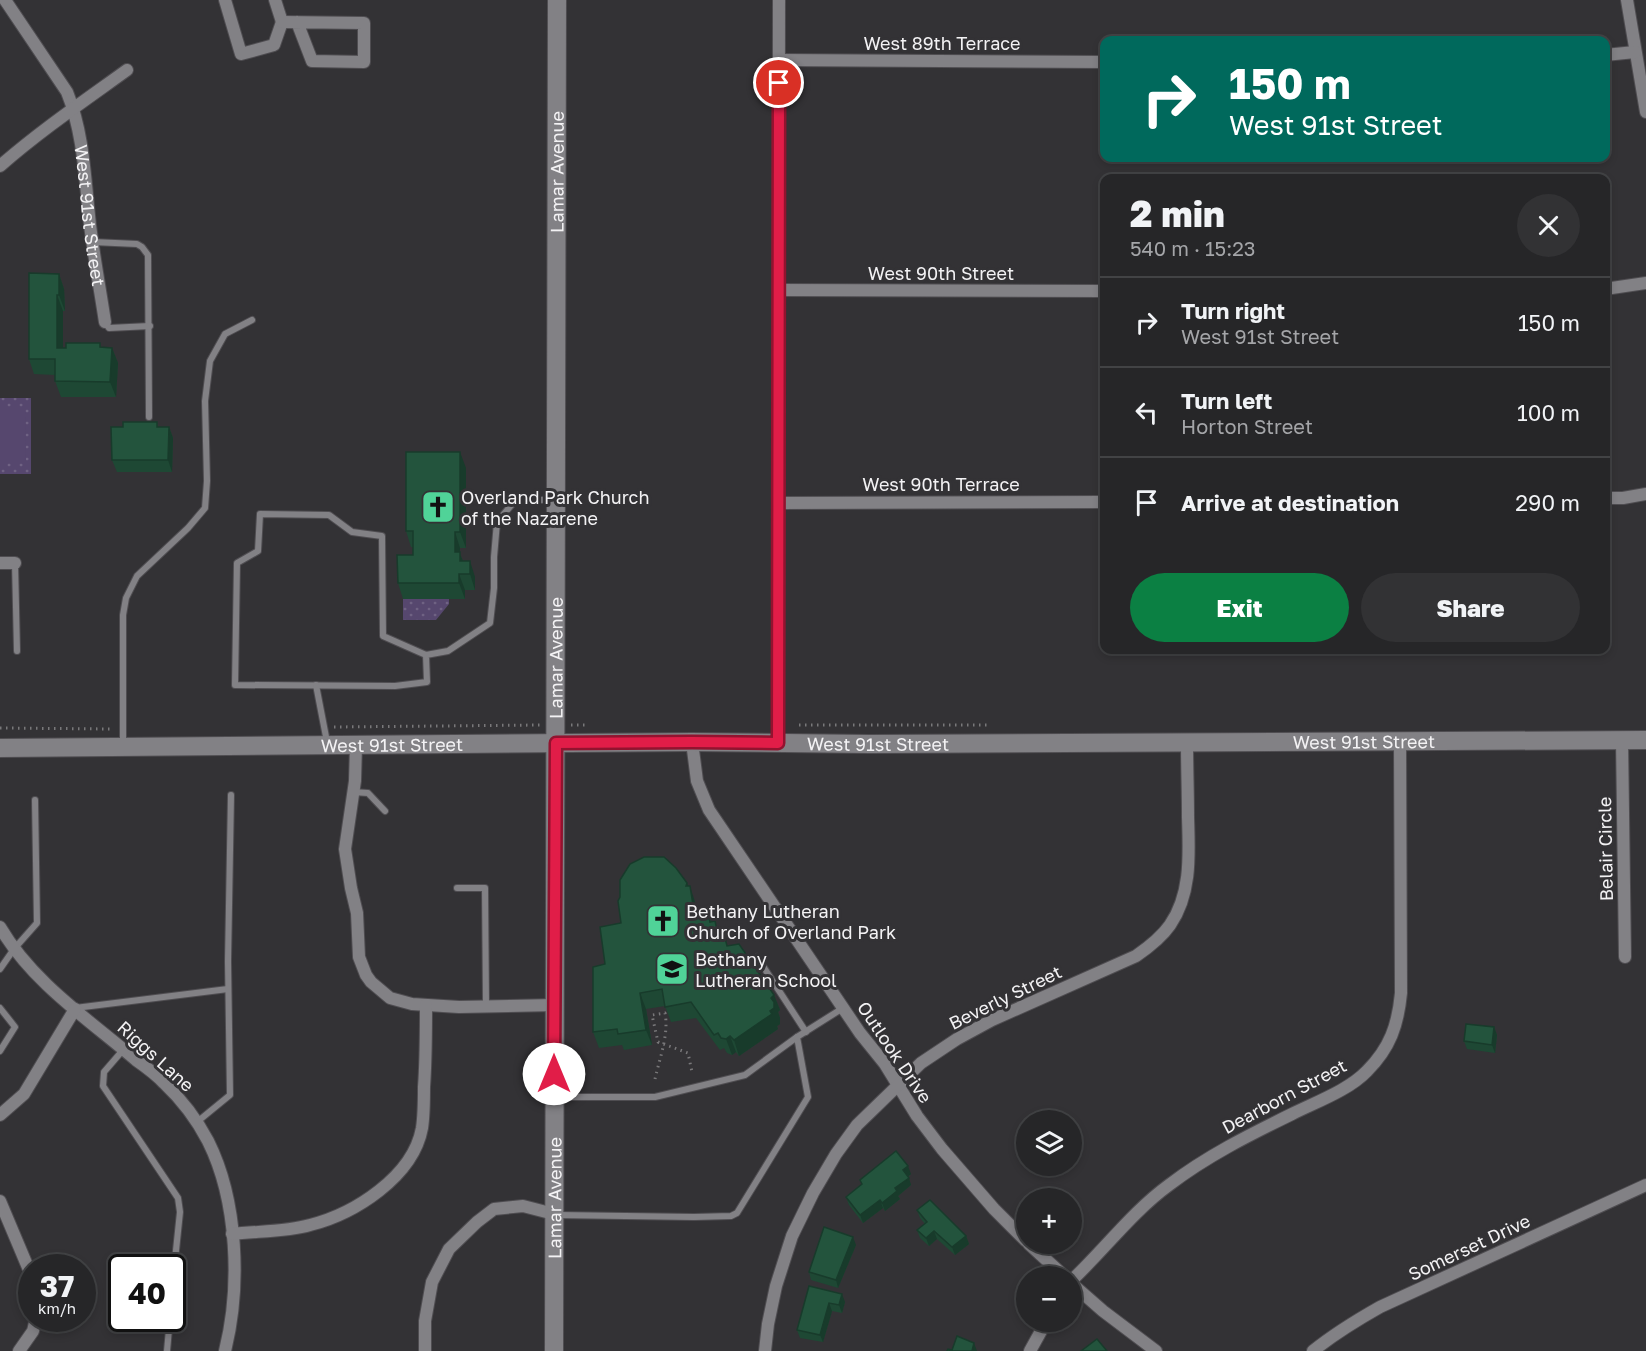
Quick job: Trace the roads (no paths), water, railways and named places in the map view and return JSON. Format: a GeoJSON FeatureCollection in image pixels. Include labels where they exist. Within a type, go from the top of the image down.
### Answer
{"type":"FeatureCollection","features":[{"type":"Feature","properties":{"kind":"street","name":"West 91st Street"},"geometry":{"type":"LineString","coordinates":[[4,0],[67,92],[74,108],[81,136],[92,242],[105,322]]}},
{"type":"Feature","properties":{"kind":"street"},"geometry":{"type":"LineString","coordinates":[[225,0],[241,54],[274,45],[282,22],[276,0]]}},
{"type":"Feature","properties":{"kind":"street","name":"Lamar Avenue"},"geometry":{"type":"LineString","coordinates":[[554,1351],[557,0]]}},
{"type":"Feature","properties":{"kind":"street"},"geometry":{"type":"LineString","coordinates":[[778,743],[779,0]]}},
{"type":"Feature","properties":{"kind":"street"},"geometry":{"type":"LineString","coordinates":[[1627,0],[1646,112]]}},
{"type":"Feature","properties":{"kind":"street"},"geometry":{"type":"LineString","coordinates":[[282,22],[297,22],[364,23],[364,62],[312,61],[297,22]]}},
{"type":"Feature","properties":{"kind":"street"},"geometry":{"type":"LineString","coordinates":[[1610,54],[1635,52]]}},
{"type":"Feature","properties":{"kind":"street","name":"West 89th Terrace"},"geometry":{"type":"LineString","coordinates":[[779,60],[1100,62]]}},
{"type":"Feature","properties":{"kind":"street"},"geometry":{"type":"LineString","coordinates":[[0,166],[31,140],[127,70]]}},
{"type":"Feature","properties":{"kind":"street"},"geometry":{"type":"LineString","coordinates":[[1610,288],[1646,283]]}},
{"type":"Feature","properties":{"kind":"street","name":"West 90th Street"},"geometry":{"type":"LineString","coordinates":[[779,290],[1100,291]]}},
{"type":"Feature","properties":{"kind":"street"},"geometry":{"type":"LineString","coordinates":[[1610,498],[1646,494]]}},
{"type":"Feature","properties":{"kind":"street","name":"West 90th Terrace"},"geometry":{"type":"LineString","coordinates":[[778,503],[1100,502]]}},
{"type":"Feature","properties":{"kind":"street"},"geometry":{"type":"LineString","coordinates":[[0,563],[15,563]]}},
{"type":"Feature","properties":{"kind":"street","name":"Belair Circle"},"geometry":{"type":"LineString","coordinates":[[1622,740],[1625,957]]}},
{"type":"Feature","properties":{"kind":"street","name":"West 91st Street"},"geometry":{"type":"LineString","coordinates":[[0,748],[692,742],[1646,740]]}},
{"type":"Feature","properties":{"kind":"street","name":"Dearborn Street"},"geometry":{"type":"LineString","coordinates":[[1082,1270],[1126,1222],[1168,1186],[1209,1156],[1348,1085],[1366,1073],[1390,1042],[1399,1013],[1401,993],[1400,741]]}},
{"type":"Feature","properties":{"kind":"street","name":"Outlook Drive"},"geometry":{"type":"LineString","coordinates":[[692,742],[697,781],[709,810],[843,1008],[885,1064],[917,1116],[942,1149],[1016,1231]]}},
{"type":"Feature","properties":{"kind":"street","name":"Beverly Street"},"geometry":{"type":"LineString","coordinates":[[765,1351],[776,1286],[792,1236],[813,1193],[836,1154],[857,1125],[921,1063],[957,1039],[992,1020],[1137,956],[1171,925],[1182,903],[1187,882],[1189,852],[1187,742]]}},
{"type":"Feature","properties":{"kind":"street"},"geometry":{"type":"LineString","coordinates":[[356,745],[355,781],[345,849],[357,913],[359,957],[371,982],[390,998],[400,1002],[426,1005],[555,1005]]}},
{"type":"Feature","properties":{"kind":"street","name":"Riggs Lane"},"geometry":{"type":"LineString","coordinates":[[0,927],[14,949],[35,973],[164,1083],[190,1112],[208,1140],[220,1170],[228,1203],[234,1246],[234,1294],[225,1351]]}},
{"type":"Feature","properties":{"kind":"street"},"geometry":{"type":"LineString","coordinates":[[232,1234],[295,1228],[320,1222],[353,1208],[376,1193],[402,1169],[415,1151],[422,1129],[426,1005]]}},
{"type":"Feature","properties":{"kind":"street"},"geometry":{"type":"LineString","coordinates":[[0,1115],[24,1094],[75,1009]]}},
{"type":"Feature","properties":{"kind":"street","name":"Somerset Drive"},"geometry":{"type":"LineString","coordinates":[[1313,1351],[1326,1340],[1380,1307],[1646,1185]]}},
{"type":"Feature","properties":{"kind":"street"},"geometry":{"type":"LineString","coordinates":[[0,1202],[22,1254]]}},
{"type":"Feature","properties":{"kind":"street"},"geometry":{"type":"LineString","coordinates":[[425,1351],[425,1321],[432,1282],[449,1249],[494,1209],[523,1206],[554,1214]]}},
{"type":"Feature","properties":{"kind":"street","name":"Outlook Drive"},"geometry":{"type":"LineString","coordinates":[[1040,1254],[1053,1266]]}},
{"type":"Feature","properties":{"kind":"street"},"geometry":{"type":"LineString","coordinates":[[1082,1292],[1156,1351]]}},
{"type":"Feature","properties":{"kind":"street"},"geometry":{"type":"LineString","coordinates":[[19,1351],[32,1332]]}},
{"type":"Feature","properties":{"kind":"street"},"geometry":{"type":"LineString","coordinates":[[1030,1351],[1040,1332]]}},
{"type":"Feature","properties":{"kind":"lane"},"geometry":{"type":"LineString","coordinates":[[92,242],[137,244],[148,255],[149,417]]}},
{"type":"Feature","properties":{"kind":"lane"},"geometry":{"type":"LineString","coordinates":[[123,747],[123,615],[126,598],[137,576],[188,528],[205,508],[207,481],[205,400],[210,361],[225,334],[252,320]]}},
{"type":"Feature","properties":{"kind":"lane"},"geometry":{"type":"LineString","coordinates":[[105,322],[109,328],[150,326]]}},
{"type":"Feature","properties":{"kind":"lane"},"geometry":{"type":"LineString","coordinates":[[426,655],[427,682],[396,686],[235,685],[237,563],[258,551],[260,514],[329,515],[352,532],[382,536],[383,636],[426,655],[448,651],[490,623],[497,522],[502,516],[514,502],[556,499]]}},
{"type":"Feature","properties":{"kind":"lane"},"geometry":{"type":"LineString","coordinates":[[15,563],[17,651]]}},
{"type":"Feature","properties":{"kind":"lane"},"geometry":{"type":"LineString","coordinates":[[316,685],[328,745]]}},
{"type":"Feature","properties":{"kind":"lane"},"geometry":{"type":"LineString","coordinates":[[353,792],[368,793],[385,811]]}},
{"type":"Feature","properties":{"kind":"lane"},"geometry":{"type":"LineString","coordinates":[[196,1122],[230,1095],[228,989],[231,795]]}},
{"type":"Feature","properties":{"kind":"lane"},"geometry":{"type":"LineString","coordinates":[[0,969],[37,923],[35,800]]}},
{"type":"Feature","properties":{"kind":"lane"},"geometry":{"type":"LineString","coordinates":[[457,888],[485,888],[486,1006]]}},
{"type":"Feature","properties":{"kind":"lane"},"geometry":{"type":"LineString","coordinates":[[757,957],[806,1032]]}},
{"type":"Feature","properties":{"kind":"lane"},"geometry":{"type":"LineString","coordinates":[[75,1009],[228,989]]}},
{"type":"Feature","properties":{"kind":"lane"},"geometry":{"type":"LineString","coordinates":[[0,1008],[15,1027],[0,1051]]}},
{"type":"Feature","properties":{"kind":"lane"},"geometry":{"type":"LineString","coordinates":[[554,1097],[655,1097],[745,1075],[797,1037],[843,1008]]}},
{"type":"Feature","properties":{"kind":"lane"},"geometry":{"type":"LineString","coordinates":[[554,1214],[694,1217],[731,1216],[738,1213],[808,1097],[797,1037]]}},
{"type":"Feature","properties":{"kind":"lane"},"geometry":{"type":"LineString","coordinates":[[124,1049],[104,1072],[102,1086],[178,1198],[180,1212],[176,1254]]}},
{"type":"Feature","properties":{"kind":"lane"},"geometry":{"type":"LineString","coordinates":[[167,1351],[169,1332]]}},
{"type":"Feature","properties":{"kind":"place","name":"Overland Park Church of the Nazarene"},"geometry":{"type":"Point","coordinates":[438,507]}},
{"type":"Feature","properties":{"kind":"place","name":"Bethany Lutheran Church of Overland Park"},"geometry":{"type":"Point","coordinates":[663,921]}},
{"type":"Feature","properties":{"kind":"place","name":"Bethany Lutheran School"},"geometry":{"type":"Point","coordinates":[672,969]}}]}
